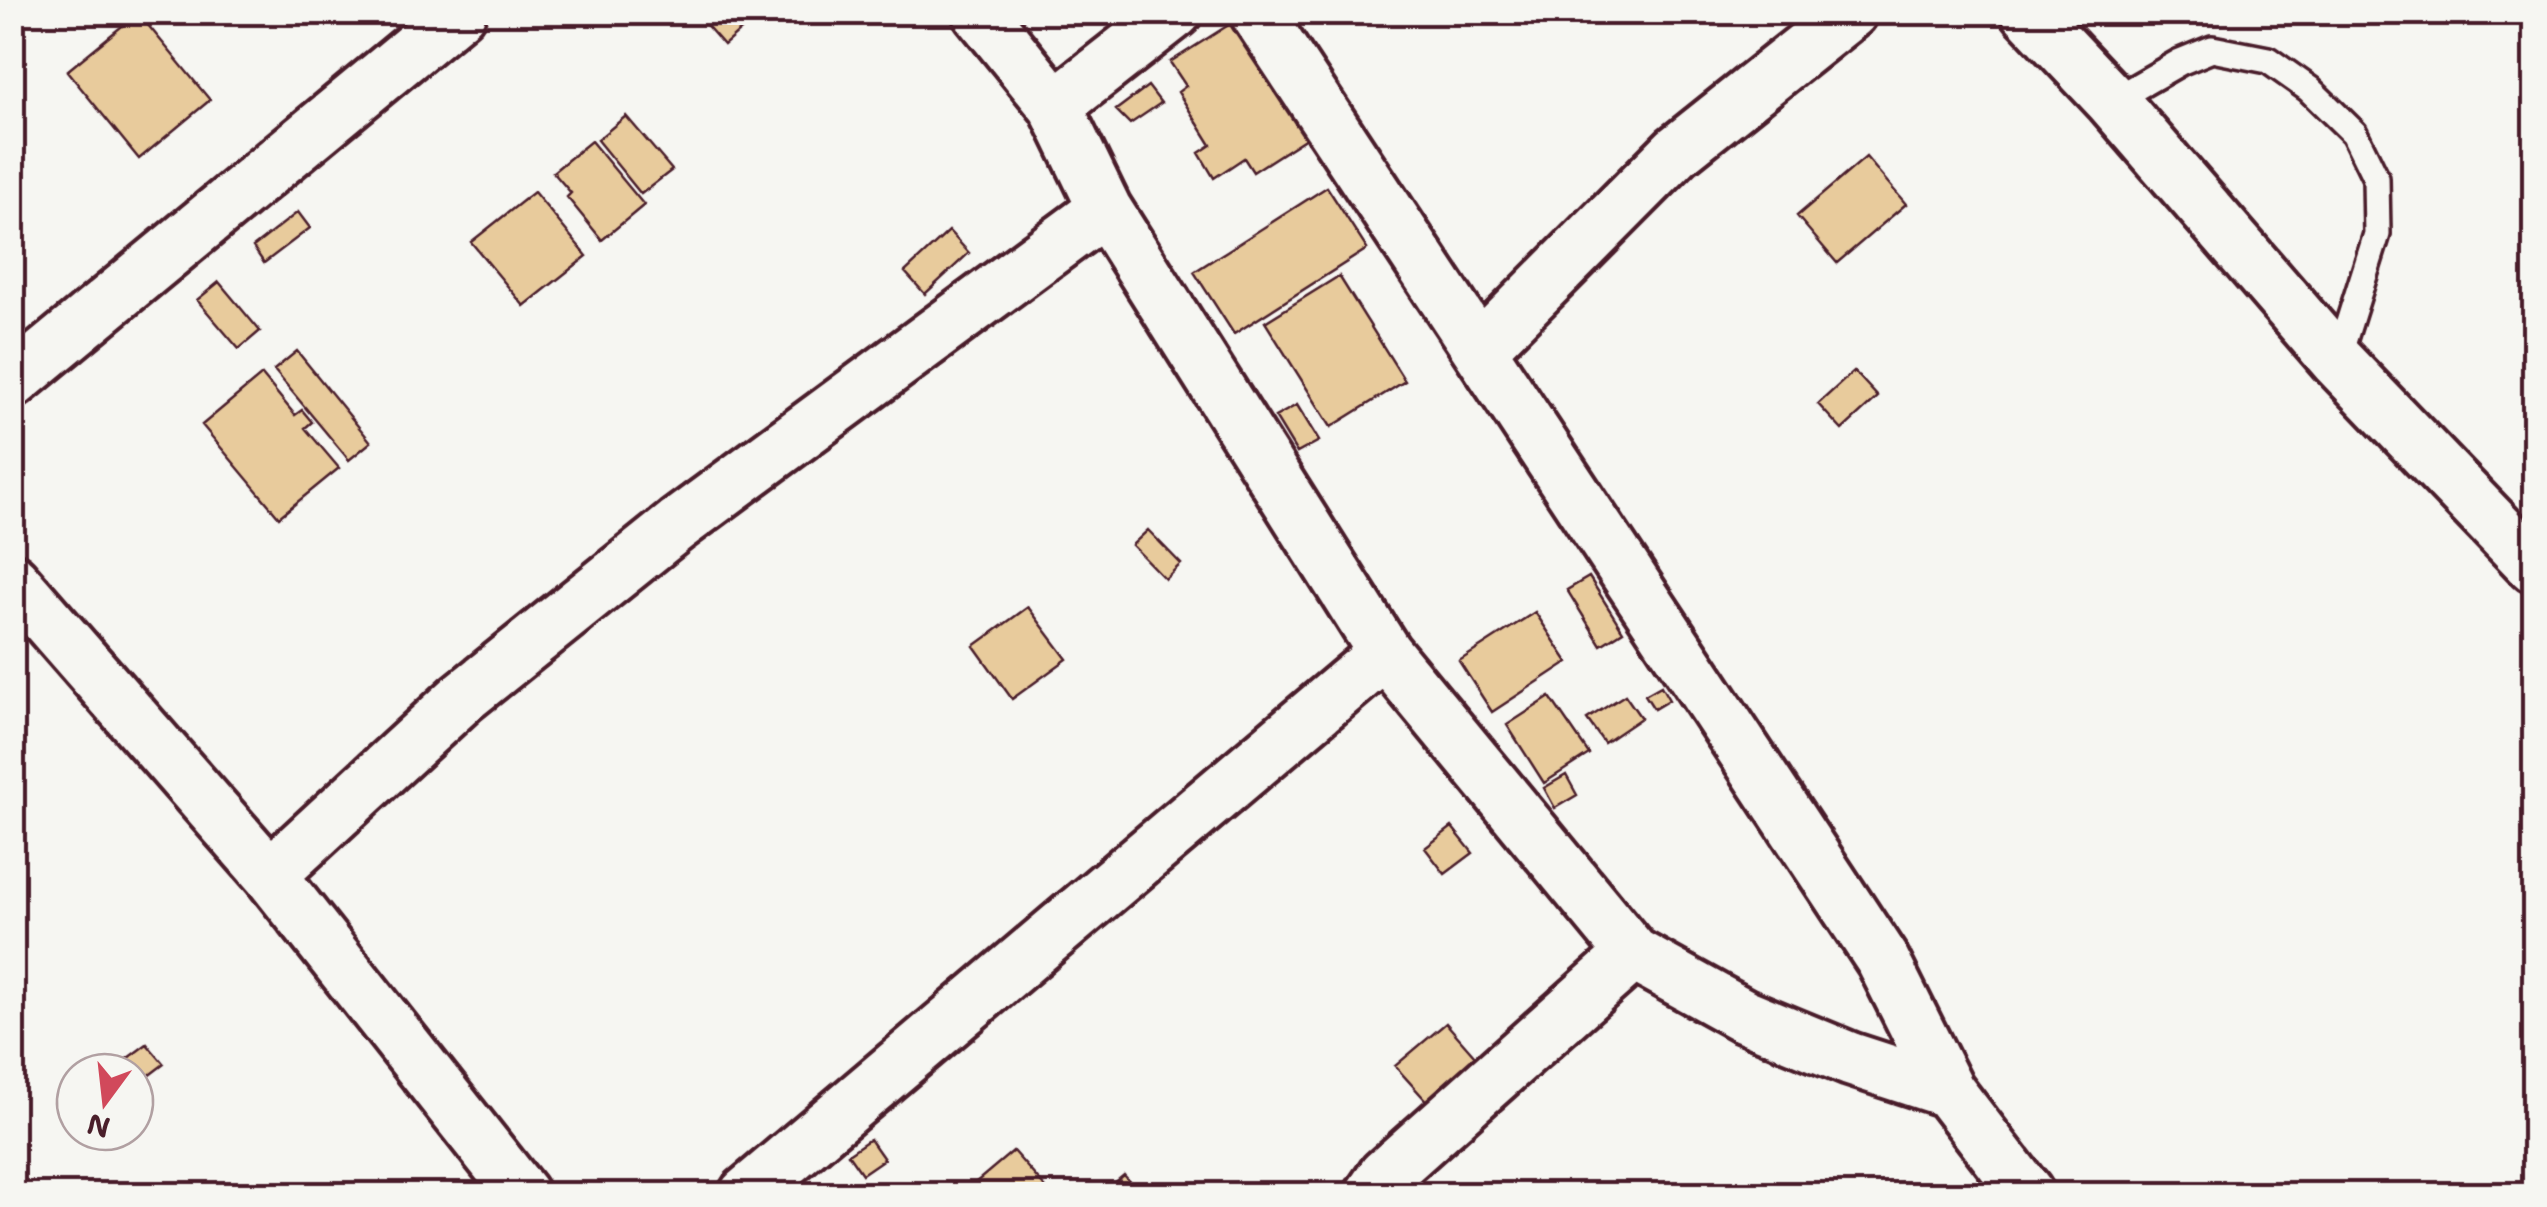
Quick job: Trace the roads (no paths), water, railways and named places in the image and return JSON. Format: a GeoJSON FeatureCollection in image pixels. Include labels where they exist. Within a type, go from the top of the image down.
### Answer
{"type":"FeatureCollection","features":[{"type":"Feature","properties":{"kind":"street"},"geometry":{"type":"LineString","coordinates":[[12,382],[459,12]]}},
{"type":"Feature","properties":{"kind":"street"},"geometry":{"type":"LineString","coordinates":[[979,12],[1055,106],[1105,208],[1385,653],[1632,954],[1743,1015],[1850,1059],[1948,1091]]}},
{"type":"Feature","properties":{"kind":"street"},"geometry":{"type":"LineString","coordinates":[[1055,106],[1175,12]]}},
{"type":"Feature","properties":{"kind":"street"},"geometry":{"type":"LineString","coordinates":[[1256,12],[1883,961],[1948,1091],[2027,1194]]}},
{"type":"Feature","properties":{"kind":"street"},"geometry":{"type":"LineString","coordinates":[[1480,348],[1677,151],[1851,12]]}},
{"type":"Feature","properties":{"kind":"street"},"geometry":{"type":"LineString","coordinates":[[2028,12],[2112,101],[2337,361],[2534,566]]}},
{"type":"Feature","properties":{"kind":"street"},"geometry":{"type":"LineString","coordinates":[[270,875],[462,698],[677,525],[1105,208]]}},
{"type":"Feature","properties":{"kind":"street"},"geometry":{"type":"LineString","coordinates":[[12,580],[270,875],[522,1194]]}},
{"type":"Feature","properties":{"kind":"street"},"geometry":{"type":"LineString","coordinates":[[746,1194],[1385,653]]}},
{"type":"Feature","properties":{"kind":"street"},"geometry":{"type":"LineString","coordinates":[[1372,1194],[1385,1174],[1632,954]]}},
{"type":"Feature","properties":{"kind":"lane"},"geometry":{"type":"LineString","coordinates":[[2112,101],[2212,48],[2268,60],[2309,89],[2354,134],[2376,178],[2377,234],[2337,361]]}}]}
